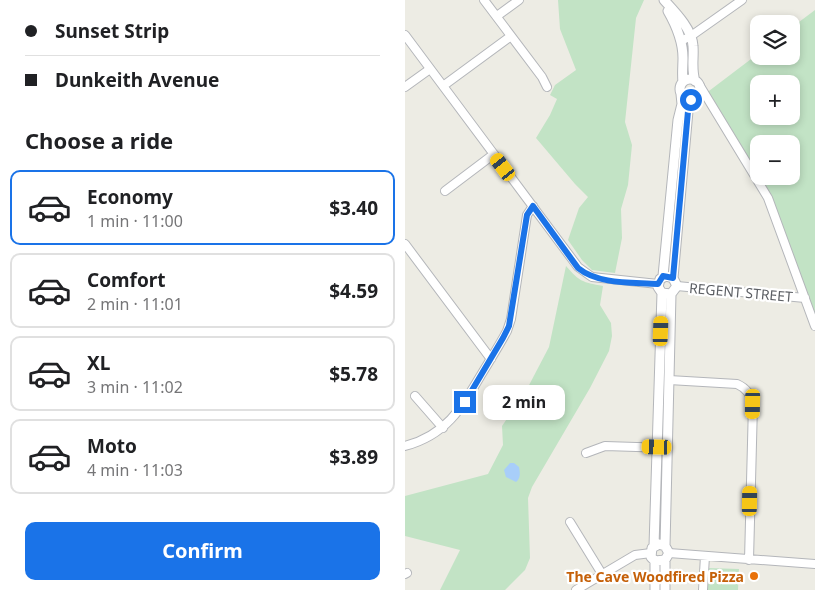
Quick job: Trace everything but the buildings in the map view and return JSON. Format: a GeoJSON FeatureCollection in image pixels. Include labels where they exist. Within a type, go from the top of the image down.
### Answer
{"type":"FeatureCollection","features":[{"type":"Feature","properties":{"kind":"street"},"geometry":{"type":"LineString","coordinates":[[484,0],[542,77],[547,87]]}},
{"type":"Feature","properties":{"kind":"street"},"geometry":{"type":"LineString","coordinates":[[497,16],[519,0]]}},
{"type":"Feature","properties":{"kind":"street"},"geometry":{"type":"LineString","coordinates":[[655,590],[660,553],[667,448],[669,380],[667,285],[688,111],[700,92],[692,67],[693,44],[691,36],[675,12],[663,0]]}},
{"type":"Feature","properties":{"kind":"street"},"geometry":{"type":"LineString","coordinates":[[663,0],[673,19],[681,41],[683,58],[683,82],[681,88],[683,100],[678,120],[657,447],[660,553],[665,590]]}},
{"type":"Feature","properties":{"kind":"street"},"geometry":{"type":"LineString","coordinates":[[681,41],[742,0]]}},
{"type":"Feature","properties":{"kind":"street","name":"REGENT STREET"},"geometry":{"type":"LineString","coordinates":[[405,35],[578,268],[588,275],[599,278],[805,298]]}},
{"type":"Feature","properties":{"kind":"street"},"geometry":{"type":"LineString","coordinates":[[443,86],[511,36]]}},
{"type":"Feature","properties":{"kind":"street"},"geometry":{"type":"LineString","coordinates":[[405,87],[430,68]]}},
{"type":"Feature","properties":{"kind":"street"},"geometry":{"type":"LineString","coordinates":[[683,82],[690,80],[698,84],[768,198],[815,326]]}},
{"type":"Feature","properties":{"kind":"street"},"geometry":{"type":"LineString","coordinates":[[681,94],[686,98],[705,100],[712,106]]}},
{"type":"Feature","properties":{"kind":"street"},"geometry":{"type":"LineString","coordinates":[[445,191],[494,154]]}},
{"type":"Feature","properties":{"kind":"street"},"geometry":{"type":"LineString","coordinates":[[405,446],[422,441],[451,421],[465,402],[509,326],[527,215],[533,206]]}},
{"type":"Feature","properties":{"kind":"street"},"geometry":{"type":"LineString","coordinates":[[405,244],[491,359]]}},
{"type":"Feature","properties":{"kind":"street"},"geometry":{"type":"LineString","coordinates":[[669,380],[737,384],[745,388],[750,395],[753,404],[749,560]]}},
{"type":"Feature","properties":{"kind":"street"},"geometry":{"type":"LineString","coordinates":[[415,396],[443,428]]}},
{"type":"Feature","properties":{"kind":"street"},"geometry":{"type":"LineString","coordinates":[[586,453],[605,446],[667,448]]}},
{"type":"Feature","properties":{"kind":"street"},"geometry":{"type":"LineString","coordinates":[[570,522],[602,574]]}},
{"type":"Feature","properties":{"kind":"street"},"geometry":{"type":"LineString","coordinates":[[576,590],[635,555],[660,553],[815,564]]}},
{"type":"Feature","properties":{"kind":"street"},"geometry":{"type":"LineString","coordinates":[[703,590],[705,556]]}},
{"type":"Feature","properties":{"kind":"green space"},"geometry":{"type":"Polygon","coordinates":[[[558,0],[644,0],[636,18],[625,122],[632,145],[628,185],[621,209],[622,238],[615,273],[592,270],[582,260],[568,240],[579,208],[588,197],[536,138],[557,99],[550,95],[555,85],[576,70],[560,29],[558,0]]]}},
{"type":"Feature","properties":{"kind":"green space"},"geometry":{"type":"Polygon","coordinates":[[[815,10],[815,326],[774,212],[758,185],[800,185],[800,135],[750,135],[750,171],[705,94],[750,60],[750,65],[800,65],[800,21],[815,10]]]}},
{"type":"Feature","properties":{"kind":"green space"},"geometry":{"type":"Polygon","coordinates":[[[566,266],[582,280],[603,286],[600,305],[611,323],[612,336],[609,351],[590,388],[532,487],[528,498],[530,558],[525,570],[505,590],[440,590],[460,550],[405,536],[405,496],[488,474],[503,445],[502,426],[527,389],[549,347],[566,266]]]}},
{"type":"Feature","properties":{"kind":"green space"},"geometry":{"type":"Polygon","coordinates":[[[708,568],[739,569],[738,590],[707,590],[708,568]]]}},
{"type":"Feature","properties":{"kind":"water"},"geometry":{"type":"Polygon","coordinates":[[[510,463],[514,463],[519,467],[520,473],[516,482],[506,477],[504,470],[510,463]]]}},
{"type":"Feature","properties":{"kind":"place","name":"The Cave Woodfired Pizza"},"geometry":{"type":"Point","coordinates":[754,576]}},
{"type":"Feature","properties":{"kind":"route"},"geometry":{"type":"LineString","coordinates":[[465,402],[507,332],[511,319],[527,215],[533,206],[578,268],[588,275],[599,278],[658,284],[663,276],[673,278],[688,111],[693,99],[691,100]]}}]}
